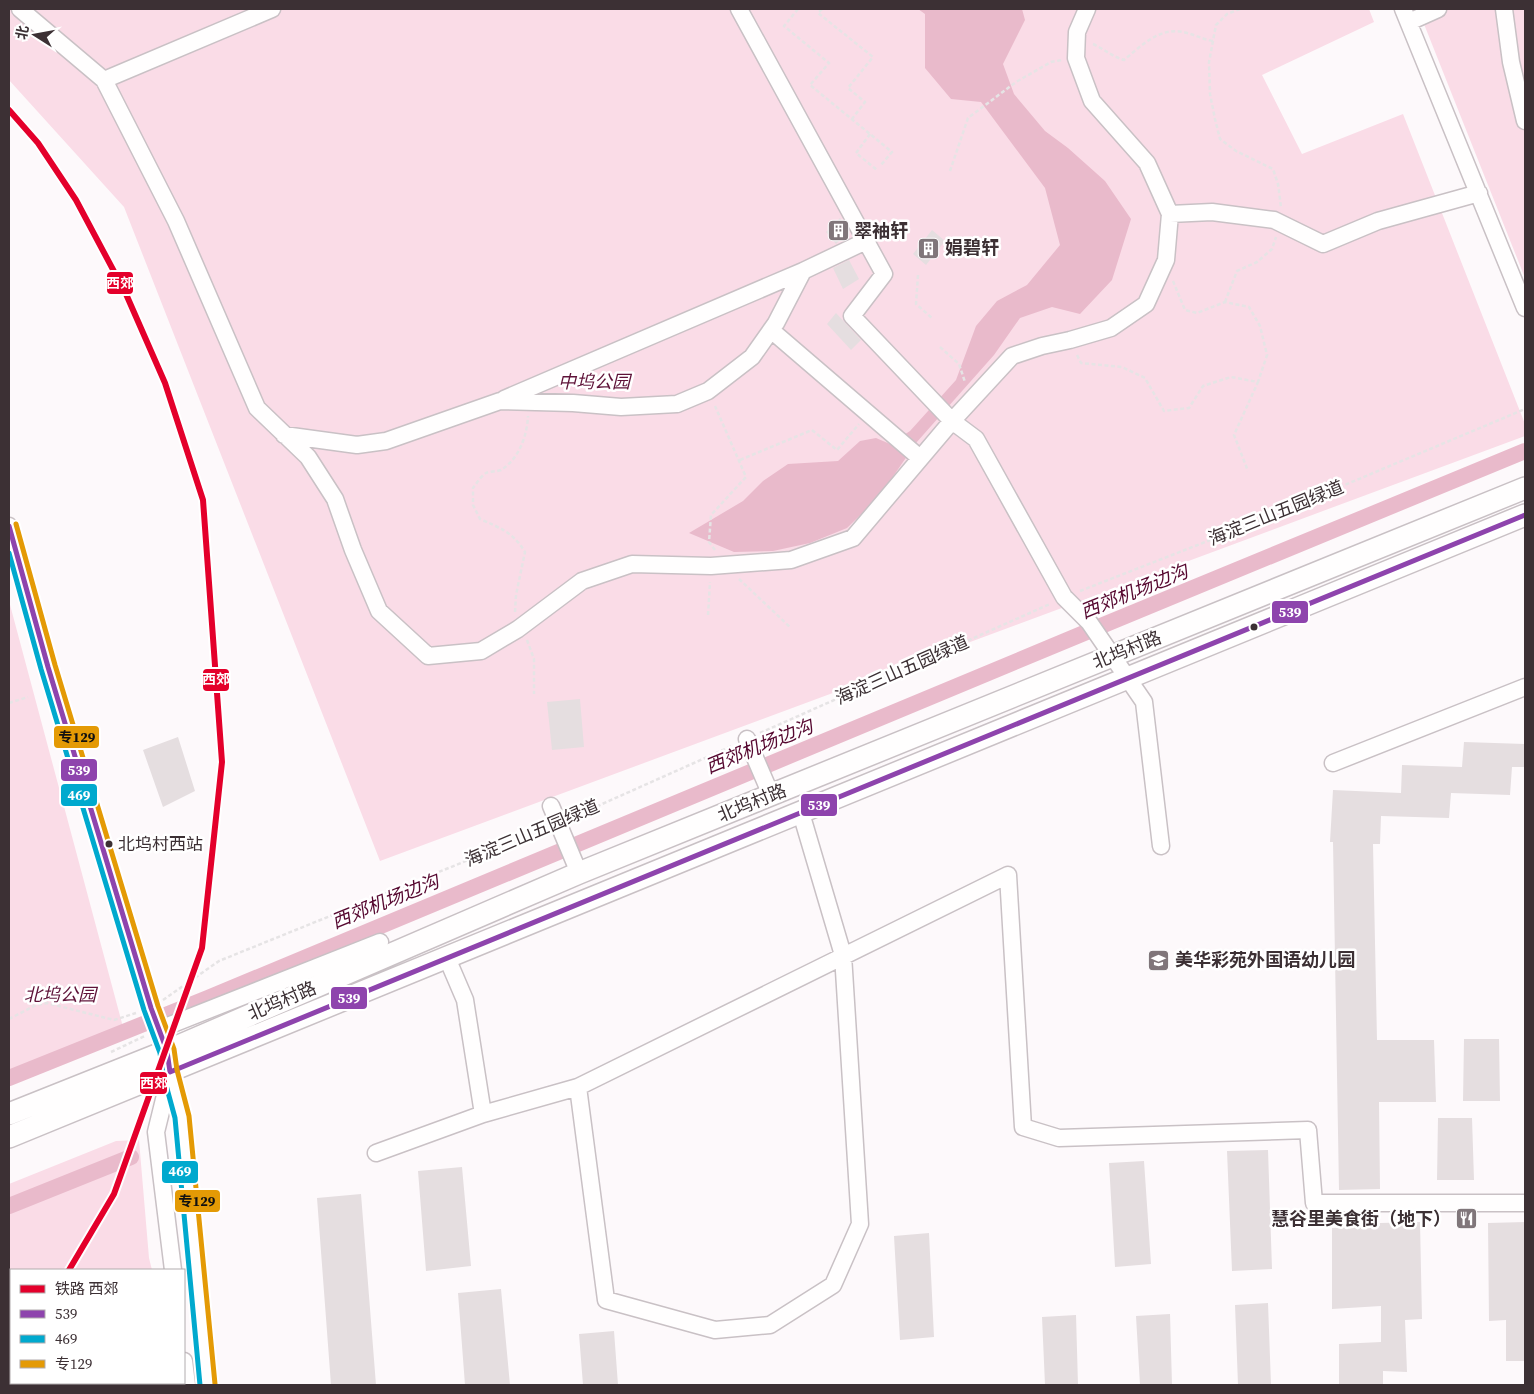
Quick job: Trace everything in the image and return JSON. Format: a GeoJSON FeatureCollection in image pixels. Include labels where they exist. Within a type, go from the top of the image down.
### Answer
{"type":"FeatureCollection","features":[{"type":"Feature","properties":{"kind":"main road","name":"北坞村路"},"geometry":{"type":"LineString","coordinates":[[9,1114],[168,1051],[413,945],[575,866],[767,786],[1111,656],[1525,488]]}},
{"type":"Feature","properties":{"kind":"main road","name":"北坞村路"},"geometry":{"type":"LineString","coordinates":[[9,1137],[1525,515]]}},
{"type":"Feature","properties":{"kind":"main road"},"geometry":{"type":"LineString","coordinates":[[380,942],[413,945]]}},
{"type":"Feature","properties":{"kind":"street"},"geometry":{"type":"LineString","coordinates":[[20,9],[104,80],[176,221],[257,408],[308,458],[335,499],[353,550],[380,611],[428,656],[481,651],[521,627],[582,582],[632,564],[719,566],[791,560],[853,538],[952,421],[1012,356],[1111,328],[1146,304],[1166,260],[1170,214],[1147,162],[1092,101],[1076,58],[1078,32],[1087,9]]}},
{"type":"Feature","properties":{"kind":"street"},"geometry":{"type":"LineString","coordinates":[[104,80],[272,9]]}},
{"type":"Feature","properties":{"kind":"street"},"geometry":{"type":"LineString","coordinates":[[738,9],[884,274],[852,316],[952,421],[976,439],[1064,597],[1093,629],[1144,702],[1161,846]]}},
{"type":"Feature","properties":{"kind":"street"},"geometry":{"type":"LineString","coordinates":[[1438,9],[1406,15],[1525,308]]}},
{"type":"Feature","properties":{"kind":"street"},"geometry":{"type":"LineString","coordinates":[[1504,9],[1511,62],[1525,121]]}},
{"type":"Feature","properties":{"kind":"street"},"geometry":{"type":"LineString","coordinates":[[1170,214],[1212,212],[1274,220],[1323,244],[1378,221],[1479,193]]}},
{"type":"Feature","properties":{"kind":"street"},"geometry":{"type":"LineString","coordinates":[[284,435],[357,444],[386,441],[500,401],[803,271],[866,241]]}},
{"type":"Feature","properties":{"kind":"street"},"geometry":{"type":"LineString","coordinates":[[500,401],[621,407],[677,404],[708,391],[752,357],[771,330],[803,271]]}},
{"type":"Feature","properties":{"kind":"street"},"geometry":{"type":"LineString","coordinates":[[771,330],[920,458]]}},
{"type":"Feature","properties":{"kind":"street"},"geometry":{"type":"LineString","coordinates":[[9,526],[48,667],[152,1008],[168,1051],[170,1072],[182,1117],[208,1385]]}},
{"type":"Feature","properties":{"kind":"street"},"geometry":{"type":"LineString","coordinates":[[1333,763],[1525,687]]}},
{"type":"Feature","properties":{"kind":"street"},"geometry":{"type":"LineString","coordinates":[[750,745],[767,786]]}},
{"type":"Feature","properties":{"kind":"street"},"geometry":{"type":"LineString","coordinates":[[551,806],[575,866]]}},
{"type":"Feature","properties":{"kind":"street"},"geometry":{"type":"LineString","coordinates":[[578,1087],[606,1300],[715,1330],[770,1325],[833,1285],[860,1224],[843,955],[802,813]]}},
{"type":"Feature","properties":{"kind":"street"},"geometry":{"type":"LineString","coordinates":[[376,1153],[483,1114],[578,1087],[1008,875],[1023,1127],[1059,1138],[1308,1130],[1314,1203],[1525,1203]]}},
{"type":"Feature","properties":{"kind":"street","name":"北坞村路"},"geometry":{"type":"LineString","coordinates":[[160,1029],[380,942]]}},
{"type":"Feature","properties":{"kind":"street"},"geometry":{"type":"LineString","coordinates":[[447,958],[465,1000],[483,1114]]}},
{"type":"Feature","properties":{"kind":"street"},"geometry":{"type":"LineString","coordinates":[[170,1072],[156,1132],[173,1269]]}},
{"type":"Feature","properties":{"kind":"street"},"geometry":{"type":"LineString","coordinates":[[185,1369],[187,1385]]}},
{"type":"Feature","properties":{"kind":"path"},"geometry":{"type":"LineString","coordinates":[[798,9],[784,26],[829,63],[810,85],[892,152],[881,165]]}},
{"type":"Feature","properties":{"kind":"path"},"geometry":{"type":"LineString","coordinates":[[822,9],[818,13],[873,57],[848,88],[865,102],[852,119]]}},
{"type":"Feature","properties":{"kind":"path"},"geometry":{"type":"LineString","coordinates":[[1225,302],[1237,271],[1257,262],[1272,249],[1280,223],[1282,202],[1273,169],[1236,151],[1220,139],[1210,94],[1209,62],[1216,25],[1227,14],[1240,9]]}},
{"type":"Feature","properties":{"kind":"path"},"geometry":{"type":"LineString","coordinates":[[1077,39],[1099,47],[1113,57],[1124,60],[1148,40],[1163,32],[1184,32],[1213,41]]}},
{"type":"Feature","properties":{"kind":"path"},"geometry":{"type":"LineString","coordinates":[[950,171],[968,118],[1016,82],[1051,62],[1076,58]]}},
{"type":"Feature","properties":{"kind":"path"},"geometry":{"type":"LineString","coordinates":[[870,134],[856,153],[877,170]]}},
{"type":"Feature","properties":{"kind":"path"},"geometry":{"type":"LineString","coordinates":[[1166,260],[1185,310],[1197,313],[1225,302],[1249,306],[1260,326],[1267,355],[1258,382],[1234,435],[1248,471]]}},
{"type":"Feature","properties":{"kind":"path"},"geometry":{"type":"LineString","coordinates":[[918,275],[916,304],[932,318]]}},
{"type":"Feature","properties":{"kind":"path"},"geometry":{"type":"LineString","coordinates":[[1070,340],[1081,363],[1122,367],[1146,378],[1164,410],[1189,408],[1203,386],[1231,377],[1258,382]]}},
{"type":"Feature","properties":{"kind":"path"},"geometry":{"type":"LineString","coordinates":[[940,347],[959,364],[965,382],[975,396]]}},
{"type":"Feature","properties":{"kind":"path"},"geometry":{"type":"LineString","coordinates":[[708,391],[746,477],[711,515],[709,542],[719,566],[791,628]]}},
{"type":"Feature","properties":{"kind":"path"},"geometry":{"type":"LineString","coordinates":[[529,402],[528,425],[521,448],[510,464],[499,471],[485,474],[473,488],[473,504],[480,519],[504,529],[518,541],[525,552],[514,611],[534,659],[534,694]]}},
{"type":"Feature","properties":{"kind":"path","name":"海淀三山五园绿道"},"geometry":{"type":"LineString","coordinates":[[9,1018],[47,1002],[114,1020],[152,1008],[219,961],[560,828],[750,745],[1064,597],[1271,516],[1525,409]]}},
{"type":"Feature","properties":{"kind":"path"},"geometry":{"type":"LineString","coordinates":[[740,460],[812,430],[837,450],[868,414]]}},
{"type":"Feature","properties":{"kind":"path"},"geometry":{"type":"LineString","coordinates":[[708,615],[719,566]]}},
{"type":"Feature","properties":{"kind":"path"},"geometry":{"type":"LineString","coordinates":[[9,703],[28,698]]}},
{"type":"Feature","properties":{"kind":"green space","name":"中坞公园"},"geometry":{"type":"Polygon","coordinates":[[[9,9],[1369,9],[1374,22],[1262,75],[1302,154],[1403,114],[1525,424],[1525,436],[380,861],[124,207],[9,80],[9,9]]]}},
{"type":"Feature","properties":{"kind":"green space"},"geometry":{"type":"Polygon","coordinates":[[[1418,9],[1525,9],[1525,278],[1418,9]]]}},
{"type":"Feature","properties":{"kind":"green space","name":"北坞公园"},"geometry":{"type":"Polygon","coordinates":[[[9,601],[123,1027],[9,1070],[9,601]]]}},
{"type":"Feature","properties":{"kind":"green space"},"geometry":{"type":"Polygon","coordinates":[[[139,1140],[149,1258],[152,1269],[10,1269],[10,1384],[171,1385],[9,1385],[9,1184],[116,1141],[139,1140]]]}},
{"type":"Feature","properties":{"kind":"shaded area"},"geometry":{"type":"Polygon","coordinates":[[[918,9],[1022,9],[1025,20],[1003,64],[1014,94],[1045,131],[1068,148],[1105,181],[1131,219],[1112,280],[1080,314],[1052,307],[1020,318],[994,355],[916,443],[879,497],[847,528],[810,543],[773,551],[734,552],[689,533],[743,501],[763,481],[788,464],[838,461],[860,441],[876,438],[890,444],[910,431],[956,380],[976,326],[997,301],[1027,285],[1060,245],[1045,188],[981,102],[951,99],[925,68],[925,14],[918,9]]]}},
{"type":"Feature","properties":{"kind":"building","name":"翠袖轩"},"geometry":{"type":"Polygon","coordinates":[[[840,218],[849,231],[836,244],[826,232],[840,218]]]}},
{"type":"Feature","properties":{"kind":"building","name":"娟碧轩"},"geometry":{"type":"Polygon","coordinates":[[[932,230],[945,241],[926,265],[913,254],[932,230]]]}},
{"type":"Feature","properties":{"kind":"building"},"geometry":{"type":"Polygon","coordinates":[[[849,260],[859,279],[843,289],[833,268],[849,260]]]}},
{"type":"Feature","properties":{"kind":"building"},"geometry":{"type":"Polygon","coordinates":[[[836,313],[861,340],[851,350],[827,324],[836,313]]]}},
{"type":"Feature","properties":{"kind":"building"},"geometry":{"type":"Polygon","coordinates":[[[580,699],[584,747],[552,750],[547,702],[580,699]]]}},
{"type":"Feature","properties":{"kind":"building"},"geometry":{"type":"Polygon","coordinates":[[[178,737],[195,791],[163,807],[143,750],[178,737]]]}},
{"type":"Feature","properties":{"kind":"building"},"geometry":{"type":"Polygon","coordinates":[[[1464,742],[1525,744],[1525,767],[1512,767],[1510,795],[1451,793],[1449,818],[1381,816],[1380,844],[1373,844],[1377,1040],[1434,1040],[1436,1102],[1379,1102],[1380,1189],[1339,1190],[1333,842],[1330,842],[1333,790],[1401,793],[1402,765],[1462,767],[1464,742]]]}},
{"type":"Feature","properties":{"kind":"building"},"geometry":{"type":"Polygon","coordinates":[[[1464,1039],[1499,1039],[1500,1101],[1463,1101],[1464,1039]]]}},
{"type":"Feature","properties":{"kind":"building"},"geometry":{"type":"Polygon","coordinates":[[[1438,1118],[1472,1118],[1474,1180],[1437,1180],[1438,1118]]]}},
{"type":"Feature","properties":{"kind":"building"},"geometry":{"type":"Polygon","coordinates":[[[1268,1150],[1272,1269],[1232,1271],[1227,1151],[1268,1150]]]}},
{"type":"Feature","properties":{"kind":"building"},"geometry":{"type":"Polygon","coordinates":[[[1144,1161],[1151,1264],[1115,1267],[1109,1163],[1144,1161]]]}},
{"type":"Feature","properties":{"kind":"building"},"geometry":{"type":"Polygon","coordinates":[[[462,1167],[471,1266],[426,1271],[418,1171],[462,1167]]]}},
{"type":"Feature","properties":{"kind":"building"},"geometry":{"type":"Polygon","coordinates":[[[361,1194],[376,1385],[331,1385],[317,1198],[361,1194]]]}},
{"type":"Feature","properties":{"kind":"building"},"geometry":{"type":"Polygon","coordinates":[[[1420,1222],[1422,1319],[1405,1320],[1407,1372],[1383,1371],[1383,1385],[1339,1385],[1339,1344],[1381,1342],[1381,1306],[1332,1309],[1332,1228],[1380,1226],[1380,1223],[1420,1222]]]}},
{"type":"Feature","properties":{"kind":"building"},"geometry":{"type":"Polygon","coordinates":[[[1525,1222],[1525,1361],[1506,1361],[1506,1320],[1489,1321],[1488,1223],[1525,1222]]]}},
{"type":"Feature","properties":{"kind":"building"},"geometry":{"type":"Polygon","coordinates":[[[929,1233],[934,1337],[900,1340],[894,1236],[929,1233]]]}},
{"type":"Feature","properties":{"kind":"building"},"geometry":{"type":"Polygon","coordinates":[[[501,1289],[510,1385],[465,1385],[458,1293],[501,1289]]]}},
{"type":"Feature","properties":{"kind":"building"},"geometry":{"type":"Polygon","coordinates":[[[1268,1303],[1271,1385],[1238,1385],[1235,1305],[1268,1303]]]}},
{"type":"Feature","properties":{"kind":"building"},"geometry":{"type":"Polygon","coordinates":[[[1170,1314],[1172,1385],[1140,1385],[1136,1316],[1170,1314]]]}},
{"type":"Feature","properties":{"kind":"building"},"geometry":{"type":"Polygon","coordinates":[[[1076,1315],[1078,1385],[1045,1385],[1042,1317],[1076,1315]]]}},
{"type":"Feature","properties":{"kind":"building"},"geometry":{"type":"Polygon","coordinates":[[[614,1331],[618,1385],[583,1385],[579,1334],[614,1331]]]}},
{"type":"Feature","properties":{"kind":"waterway","name":"西郊机场边沟"},"geometry":{"type":"LineString","coordinates":[[9,1078],[208,998],[1525,451]]}},
{"type":"Feature","properties":{"kind":"waterway"},"geometry":{"type":"LineString","coordinates":[[9,1206],[131,1157]]}},
{"type":"Feature","properties":{"kind":"rail line","name":"西郊"},"geometry":{"type":"LineString","coordinates":[[9,110],[38,143],[76,200],[126,294],[165,383],[203,500],[222,762],[202,948],[114,1194],[70,1269]]}},
{"type":"Feature","properties":{"kind":"transit line","name":"539"},"geometry":{"type":"LineString","coordinates":[[9,526],[48,667],[151,1008],[167,1051],[170,1072],[1525,515]]}},
{"type":"Feature","properties":{"kind":"transit line","name":"专129"},"geometry":{"type":"LineString","coordinates":[[16,524],[55,665],[158,1006],[174,1049],[177,1070],[189,1116],[215,1384]]}},
{"type":"Feature","properties":{"kind":"transit line","name":"469"},"geometry":{"type":"LineString","coordinates":[[9,553],[41,669],[144,1010],[160,1053],[163,1074],[175,1118],[200,1385]]}},
{"type":"Feature","properties":{"kind":"place","name":"翠袖轩"},"geometry":{"type":"Point","coordinates":[838,231]}},
{"type":"Feature","properties":{"kind":"place","name":"娟碧轩"},"geometry":{"type":"Point","coordinates":[929,248]}},
{"type":"Feature","properties":{"kind":"place","name":"北坞村西站"},"geometry":{"type":"Point","coordinates":[109,844]}},
{"type":"Feature","properties":{"kind":"place","name":"美华彩苑外国语幼儿园"},"geometry":{"type":"Point","coordinates":[1159,960]}},
{"type":"Feature","properties":{"kind":"place","name":"慧谷里美食街（地下）"},"geometry":{"type":"Point","coordinates":[1467,1219]}}]}
